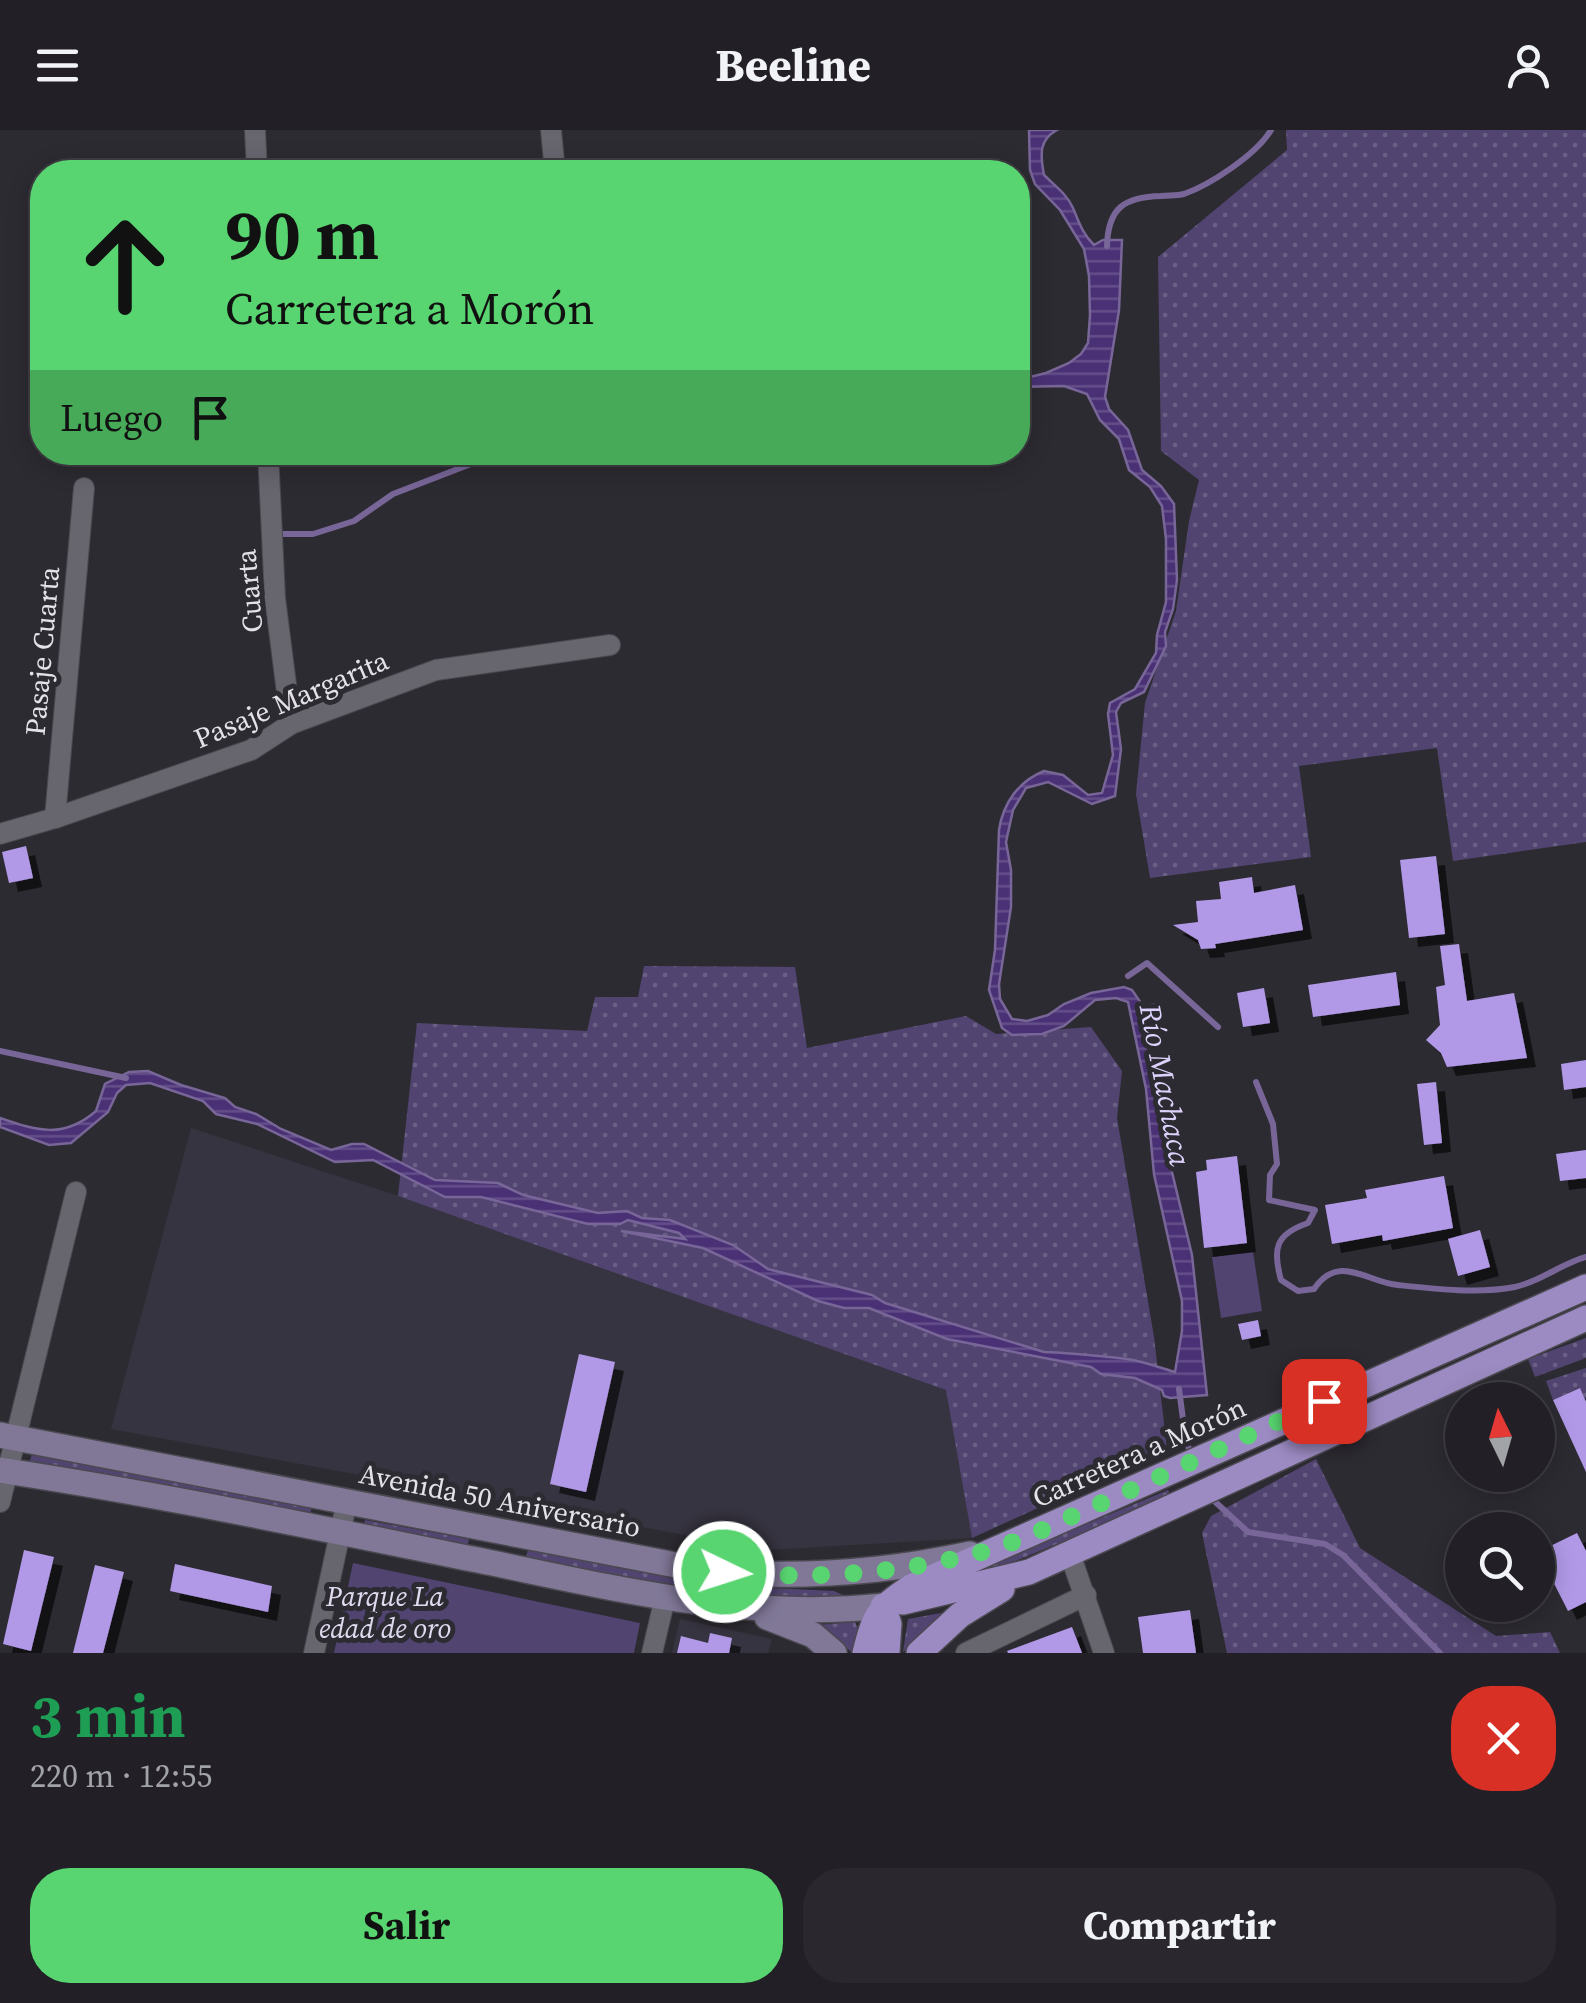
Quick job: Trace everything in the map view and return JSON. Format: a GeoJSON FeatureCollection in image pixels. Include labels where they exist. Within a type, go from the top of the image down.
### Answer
{"type":"FeatureCollection","features":[{"type":"Feature","properties":{"kind":"main road","name":"Carretera a Morón"},"geometry":{"type":"LineString","coordinates":[[883,1606],[911,1587],[992,1550],[1586,1287]]}},
{"type":"Feature","properties":{"kind":"main road"},"geometry":{"type":"LineString","coordinates":[[3,1470],[665,1598],[744,1609],[808,1612],[883,1606],[961,1591],[1029,1572],[1586,1318]]}},
{"type":"Feature","properties":{"kind":"main road","name":"Avenida 50 Aniversario"},"geometry":{"type":"LineString","coordinates":[[7,1436],[707,1571],[766,1576],[845,1574],[992,1550]]}},
{"type":"Feature","properties":{"kind":"main road"},"geometry":{"type":"LineString","coordinates":[[498,1565],[505,1532]]}},
{"type":"Feature","properties":{"kind":"main road"},"geometry":{"type":"LineString","coordinates":[[919,1653],[960,1615],[1029,1572]]}},
{"type":"Feature","properties":{"kind":"main road"},"geometry":{"type":"LineString","coordinates":[[845,1574],[872,1592],[883,1606],[890,1624],[887,1653]]}},
{"type":"Feature","properties":{"kind":"main road"},"geometry":{"type":"LineString","coordinates":[[866,1653],[872,1626],[883,1606]]}},
{"type":"Feature","properties":{"kind":"main road"},"geometry":{"type":"LineString","coordinates":[[744,1609],[813,1635],[834,1653]]}},
{"type":"Feature","properties":{"kind":"street"},"geometry":{"type":"LineString","coordinates":[[256,130],[257,160]]}},
{"type":"Feature","properties":{"kind":"street"},"geometry":{"type":"LineString","coordinates":[[551,130],[554,160]]}},
{"type":"Feature","properties":{"kind":"street","name":"Cuarta"},"geometry":{"type":"LineString","coordinates":[[269,465],[275,598],[291,724]]}},
{"type":"Feature","properties":{"kind":"street","name":"Pasaje Cuarta"},"geometry":{"type":"LineString","coordinates":[[56,818],[84,488]]}},
{"type":"Feature","properties":{"kind":"street","name":"Pasaje Margarita"},"geometry":{"type":"LineString","coordinates":[[0,834],[251,750],[291,724],[436,670],[610,645]]}},
{"type":"Feature","properties":{"kind":"street"},"geometry":{"type":"LineString","coordinates":[[0,1502],[7,1436],[76,1192]]}},
{"type":"Feature","properties":{"kind":"street"},"geometry":{"type":"LineString","coordinates":[[314,1653],[347,1501]]}},
{"type":"Feature","properties":{"kind":"street"},"geometry":{"type":"LineString","coordinates":[[1070,1554],[1104,1653]]}},
{"type":"Feature","properties":{"kind":"street"},"geometry":{"type":"LineString","coordinates":[[966,1653],[1086,1595]]}},
{"type":"Feature","properties":{"kind":"street"},"geometry":{"type":"LineString","coordinates":[[652,1653],[665,1598]]}},
{"type":"Feature","properties":{"kind":"shaded area"},"geometry":{"type":"Polygon","coordinates":[[[1029,130],[1057,130],[1042,148],[1044,175],[1067,198],[1094,245],[1103,240],[1122,240],[1119,310],[1105,397],[1109,409],[1128,430],[1142,470],[1174,504],[1177,580],[1165,632],[1166,646],[1144,692],[1121,703],[1116,712],[1121,749],[1115,796],[1092,804],[1048,782],[1026,788],[1013,810],[1006,842],[1011,907],[1000,999],[1012,1019],[1027,1021],[1091,993],[1124,987],[1132,990],[1143,1006],[1157,1004],[1159,1008],[1143,1017],[1164,1139],[1192,1255],[1207,1395],[1170,1398],[1135,1378],[947,1339],[869,1308],[844,1308],[818,1301],[703,1248],[621,1231],[685,1239],[679,1233],[628,1220],[620,1224],[588,1224],[481,1197],[445,1197],[373,1160],[335,1162],[257,1124],[216,1114],[203,1101],[150,1083],[126,1085],[117,1093],[108,1112],[71,1143],[49,1145],[0,1127],[0,1118],[38,1129],[73,1126],[96,1111],[105,1084],[129,1072],[148,1071],[225,1098],[235,1107],[331,1150],[364,1144],[435,1180],[498,1183],[523,1195],[598,1213],[627,1211],[642,1218],[670,1220],[733,1245],[768,1269],[872,1295],[885,1303],[1044,1352],[1127,1359],[1175,1372],[1182,1301],[1154,1174],[1146,1089],[1128,1002],[1116,998],[1095,1000],[1064,1026],[1042,1034],[1012,1035],[1002,1028],[989,990],[995,950],[999,830],[1004,811],[1020,787],[1044,771],[1063,775],[1088,795],[1102,793],[1113,755],[1110,703],[1135,689],[1156,653],[1166,602],[1162,506],[1150,487],[1129,470],[1119,439],[1100,420],[1087,394],[1064,386],[1030,387],[1030,377],[1069,363],[1081,354],[1088,343],[1090,315],[1084,249],[1060,210],[1035,184],[1029,130]]]}},
{"type":"Feature","properties":{"kind":"shaded area"},"geometry":{"type":"Polygon","coordinates":[[[191,1128],[398,1196],[947,1390],[972,1538],[767,1550],[111,1429],[191,1128]]]}},
{"type":"Feature","properties":{"kind":"shaded area"},"geometry":{"type":"Polygon","coordinates":[[[680,1619],[772,1639],[768,1653],[672,1653],[680,1619]]]}},
{"type":"Feature","properties":{"kind":"green space"},"geometry":{"type":"Polygon","coordinates":[[[1286,130],[1586,130],[1586,842],[1453,861],[1437,748],[1299,766],[1311,857],[1150,878],[1136,794],[1145,703],[1176,611],[1199,480],[1161,451],[1158,257],[1287,150],[1286,130]]]}},
{"type":"Feature","properties":{"kind":"green space"},"geometry":{"type":"Polygon","coordinates":[[[644,966],[795,967],[807,1048],[966,1016],[996,1034],[1091,1027],[1122,1071],[1117,1118],[1154,1337],[1167,1449],[972,1538],[946,1390],[398,1196],[417,1023],[587,1031],[595,997],[638,997],[644,966]]]}},
{"type":"Feature","properties":{"kind":"green space"},"geometry":{"type":"Polygon","coordinates":[[[1253,1252],[1262,1311],[1221,1318],[1212,1257],[1253,1252]]]}},
{"type":"Feature","properties":{"kind":"green space"},"geometry":{"type":"Polygon","coordinates":[[[1586,1338],[1586,1358],[1535,1377],[1528,1359],[1586,1338]]]}},
{"type":"Feature","properties":{"kind":"green space"},"geometry":{"type":"Polygon","coordinates":[[[1586,1368],[1586,1402],[1579,1388],[1555,1399],[1555,1382],[1546,1381],[1586,1368]]]}},
{"type":"Feature","properties":{"kind":"green space"},"geometry":{"type":"Polygon","coordinates":[[[32,1454],[312,1506],[310,1515],[29,1464],[32,1454]]]}},
{"type":"Feature","properties":{"kind":"green space"},"geometry":{"type":"Polygon","coordinates":[[[1316,1459],[1360,1548],[1445,1603],[1445,1622],[1474,1622],[1496,1636],[1550,1632],[1560,1653],[1227,1653],[1202,1533],[1211,1516],[1316,1459]]]}},
{"type":"Feature","properties":{"kind":"green space"},"geometry":{"type":"Polygon","coordinates":[[[1168,1490],[1171,1497],[986,1573],[962,1576],[1168,1490]]]}},
{"type":"Feature","properties":{"kind":"green space"},"geometry":{"type":"Polygon","coordinates":[[[365,1520],[469,1539],[467,1548],[363,1529],[365,1520]]]}},
{"type":"Feature","properties":{"kind":"green space"},"geometry":{"type":"Polygon","coordinates":[[[528,1550],[709,1585],[834,1591],[854,1600],[708,1596],[526,1558],[528,1550]]]}},
{"type":"Feature","properties":{"kind":"green space","name":"Parque La edad de oro"},"geometry":{"type":"Polygon","coordinates":[[[353,1563],[640,1623],[634,1653],[334,1653],[353,1563]]]}},
{"type":"Feature","properties":{"kind":"green space"},"geometry":{"type":"Polygon","coordinates":[[[952,1611],[903,1652],[908,1619],[952,1611]]]}},
{"type":"Feature","properties":{"kind":"green space"},"geometry":{"type":"Polygon","coordinates":[[[855,1622],[859,1631],[853,1653],[817,1625],[855,1622]]]}},
{"type":"Feature","properties":{"kind":"building"},"geometry":{"type":"Polygon","coordinates":[[[26,846],[33,878],[9,883],[2,852],[26,846]]]}},
{"type":"Feature","properties":{"kind":"building"},"geometry":{"type":"Polygon","coordinates":[[[1436,856],[1445,934],[1409,938],[1400,860],[1436,856]]]}},
{"type":"Feature","properties":{"kind":"building"},"geometry":{"type":"Polygon","coordinates":[[[1252,877],[1254,893],[1295,885],[1303,930],[1201,949],[1198,940],[1173,925],[1198,922],[1196,901],[1221,899],[1219,882],[1252,877]]]}},
{"type":"Feature","properties":{"kind":"building"},"geometry":{"type":"Polygon","coordinates":[[[1459,944],[1467,1001],[1514,993],[1527,1058],[1447,1067],[1441,1053],[1426,1040],[1440,1025],[1436,987],[1445,985],[1440,946],[1459,944]]]}},
{"type":"Feature","properties":{"kind":"building"},"geometry":{"type":"Polygon","coordinates":[[[1396,972],[1400,1005],[1313,1017],[1308,985],[1396,972]]]}},
{"type":"Feature","properties":{"kind":"building"},"geometry":{"type":"Polygon","coordinates":[[[1264,988],[1270,1023],[1243,1027],[1237,993],[1264,988]]]}},
{"type":"Feature","properties":{"kind":"building"},"geometry":{"type":"Polygon","coordinates":[[[1586,1060],[1586,1087],[1564,1090],[1561,1064],[1586,1060]]]}},
{"type":"Feature","properties":{"kind":"building"},"geometry":{"type":"Polygon","coordinates":[[[1436,1082],[1442,1143],[1424,1145],[1417,1084],[1436,1082]]]}},
{"type":"Feature","properties":{"kind":"building"},"geometry":{"type":"Polygon","coordinates":[[[1586,1150],[1586,1178],[1560,1181],[1556,1154],[1586,1150]]]}},
{"type":"Feature","properties":{"kind":"building"},"geometry":{"type":"Polygon","coordinates":[[[1237,1156],[1247,1243],[1204,1248],[1196,1172],[1207,1170],[1206,1160],[1237,1156]]]}},
{"type":"Feature","properties":{"kind":"building"},"geometry":{"type":"Polygon","coordinates":[[[1444,1176],[1453,1228],[1383,1241],[1382,1235],[1332,1244],[1325,1205],[1367,1198],[1365,1190],[1444,1176]]]}},
{"type":"Feature","properties":{"kind":"building"},"geometry":{"type":"Polygon","coordinates":[[[1480,1230],[1490,1267],[1458,1276],[1448,1239],[1480,1230]]]}},
{"type":"Feature","properties":{"kind":"building"},"geometry":{"type":"Polygon","coordinates":[[[1258,1320],[1261,1336],[1242,1340],[1238,1324],[1258,1320]]]}},
{"type":"Feature","properties":{"kind":"building"},"geometry":{"type":"Polygon","coordinates":[[[579,1354],[615,1362],[586,1492],[550,1484],[579,1354]]]}},
{"type":"Feature","properties":{"kind":"building"},"geometry":{"type":"Polygon","coordinates":[[[1580,1388],[1586,1402],[1586,1472],[1555,1404],[1555,1399],[1580,1388]]]}},
{"type":"Feature","properties":{"kind":"building"},"geometry":{"type":"Polygon","coordinates":[[[1577,1533],[1586,1551],[1586,1602],[1568,1611],[1555,1585],[1555,1544],[1577,1533]]]}},
{"type":"Feature","properties":{"kind":"building"},"geometry":{"type":"Polygon","coordinates":[[[24,1550],[54,1557],[31,1651],[3,1644],[24,1550]]]}},
{"type":"Feature","properties":{"kind":"building"},"geometry":{"type":"Polygon","coordinates":[[[175,1564],[272,1586],[268,1612],[170,1591],[175,1564]]]}},
{"type":"Feature","properties":{"kind":"building"},"geometry":{"type":"Polygon","coordinates":[[[95,1565],[124,1572],[103,1653],[73,1653],[95,1565]]]}},
{"type":"Feature","properties":{"kind":"building"},"geometry":{"type":"Polygon","coordinates":[[[1190,1610],[1196,1653],[1143,1653],[1138,1617],[1190,1610]]]}},
{"type":"Feature","properties":{"kind":"building"},"geometry":{"type":"Polygon","coordinates":[[[1072,1627],[1082,1653],[1007,1651],[1072,1627]]]}},
{"type":"Feature","properties":{"kind":"building"},"geometry":{"type":"Polygon","coordinates":[[[710,1633],[732,1638],[729,1653],[677,1653],[681,1636],[708,1643],[710,1633]]]}},
{"type":"Feature","properties":{"kind":"waterway","name":"Río Machaca"},"geometry":{"type":"LineString","coordinates":[[1107,246],[1111,222],[1120,207],[1137,199],[1184,194],[1207,184],[1244,158],[1271,130]]}},
{"type":"Feature","properties":{"kind":"waterway"},"geometry":{"type":"LineString","coordinates":[[281,534],[313,534],[354,521],[393,494],[468,465]]}},
{"type":"Feature","properties":{"kind":"waterway"},"geometry":{"type":"LineString","coordinates":[[1128,976],[1147,963],[1218,1027]]}},
{"type":"Feature","properties":{"kind":"waterway"},"geometry":{"type":"LineString","coordinates":[[0,1051],[126,1078]]}},
{"type":"Feature","properties":{"kind":"waterway"},"geometry":{"type":"LineString","coordinates":[[1256,1082],[1273,1124],[1277,1164],[1270,1175],[1269,1200],[1315,1210],[1308,1223],[1283,1237],[1277,1251],[1281,1280],[1298,1291],[1314,1289],[1333,1272],[1344,1271],[1398,1285],[1501,1289],[1524,1285],[1586,1257]]}},
{"type":"Feature","properties":{"kind":"waterway","name":"Río Machaca"},"geometry":{"type":"LineString","coordinates":[[1179,1389],[1186,1442],[1192,1455]]}},
{"type":"Feature","properties":{"kind":"waterway","name":"Río Machaca"},"geometry":{"type":"LineString","coordinates":[[1211,1498],[1248,1532],[1325,1544],[1343,1555],[1440,1653]]}},
{"type":"Feature","properties":{"kind":"route"},"geometry":{"type":"LineString","coordinates":[[724,1572],[766,1576],[845,1574],[992,1550],[1324,1401]]}}]}
